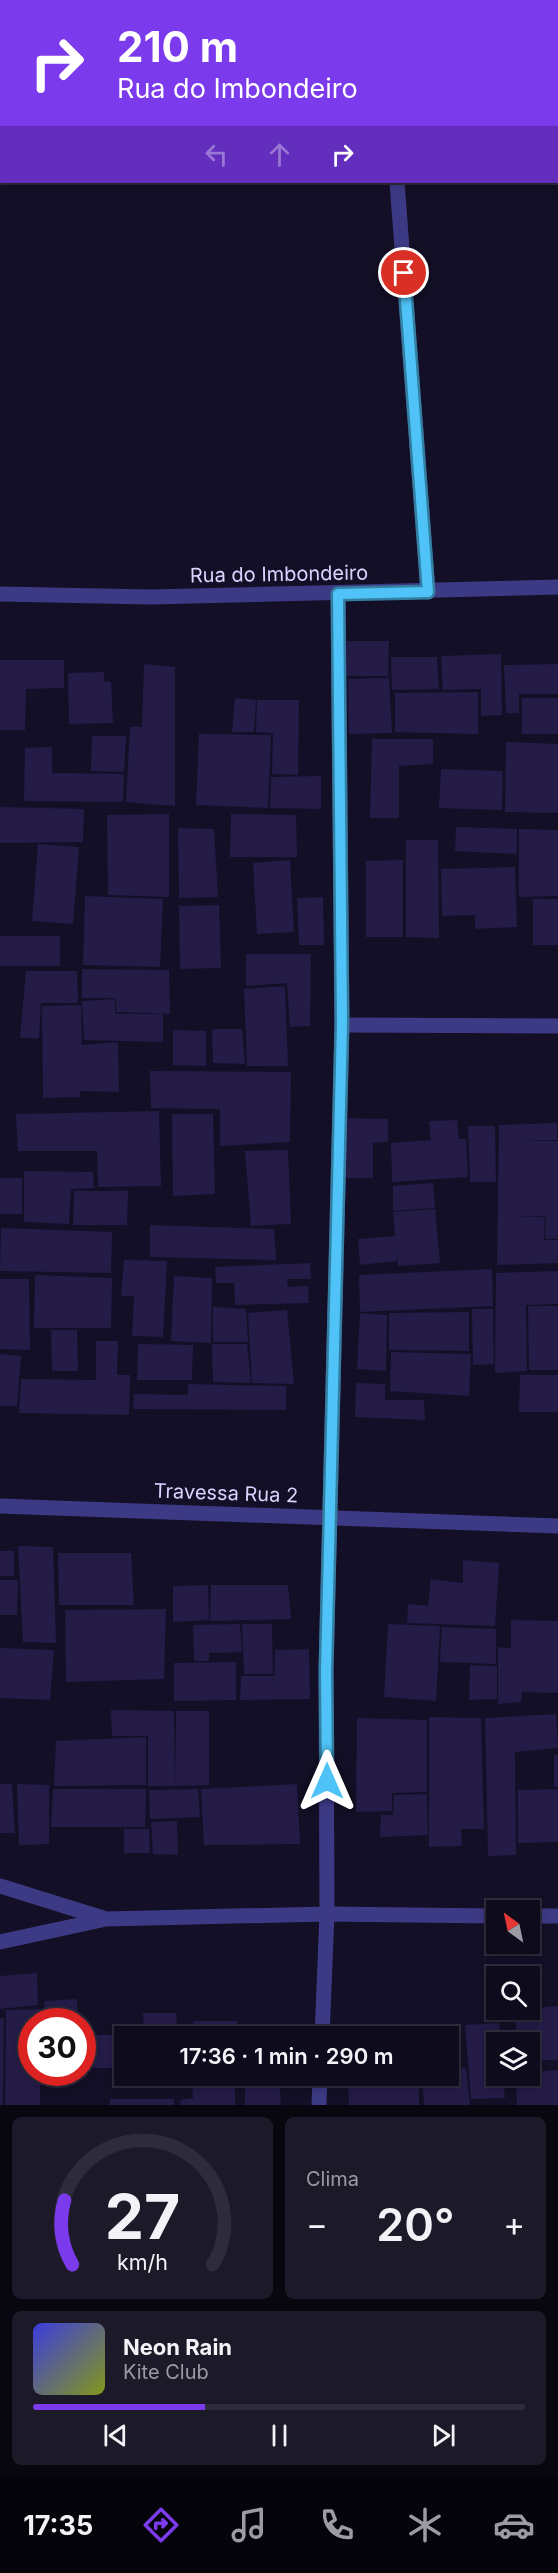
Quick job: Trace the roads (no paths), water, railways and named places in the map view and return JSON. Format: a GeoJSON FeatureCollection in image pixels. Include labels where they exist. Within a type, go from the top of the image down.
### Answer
{"type":"FeatureCollection","features":[{"type":"Feature","properties":{"kind":"street"},"geometry":{"type":"LineString","coordinates":[[397,183],[428,592]]}},
{"type":"Feature","properties":{"kind":"street","name":"Rua do Imbondeiro"},"geometry":{"type":"LineString","coordinates":[[0,594],[151,597],[428,592],[558,587]]}},
{"type":"Feature","properties":{"kind":"street"},"geometry":{"type":"LineString","coordinates":[[322,2026],[327,1914],[326,1670],[342,1024],[338,594]]}},
{"type":"Feature","properties":{"kind":"street"},"geometry":{"type":"LineString","coordinates":[[342,1024],[558,1026]]}},
{"type":"Feature","properties":{"kind":"street","name":"Travessa Rua 2"},"geometry":{"type":"LineString","coordinates":[[0,1506],[558,1526]]}},
{"type":"Feature","properties":{"kind":"street"},"geometry":{"type":"LineString","coordinates":[[0,1886],[106,1919]]}},
{"type":"Feature","properties":{"kind":"street"},"geometry":{"type":"LineString","coordinates":[[0,1942],[106,1919],[327,1914],[486,1916]]}},
{"type":"Feature","properties":{"kind":"street"},"geometry":{"type":"LineString","coordinates":[[540,1916],[558,1916]]}},
{"type":"Feature","properties":{"kind":"street"},"geometry":{"type":"LineString","coordinates":[[319,2105],[320,2086]]}}]}
